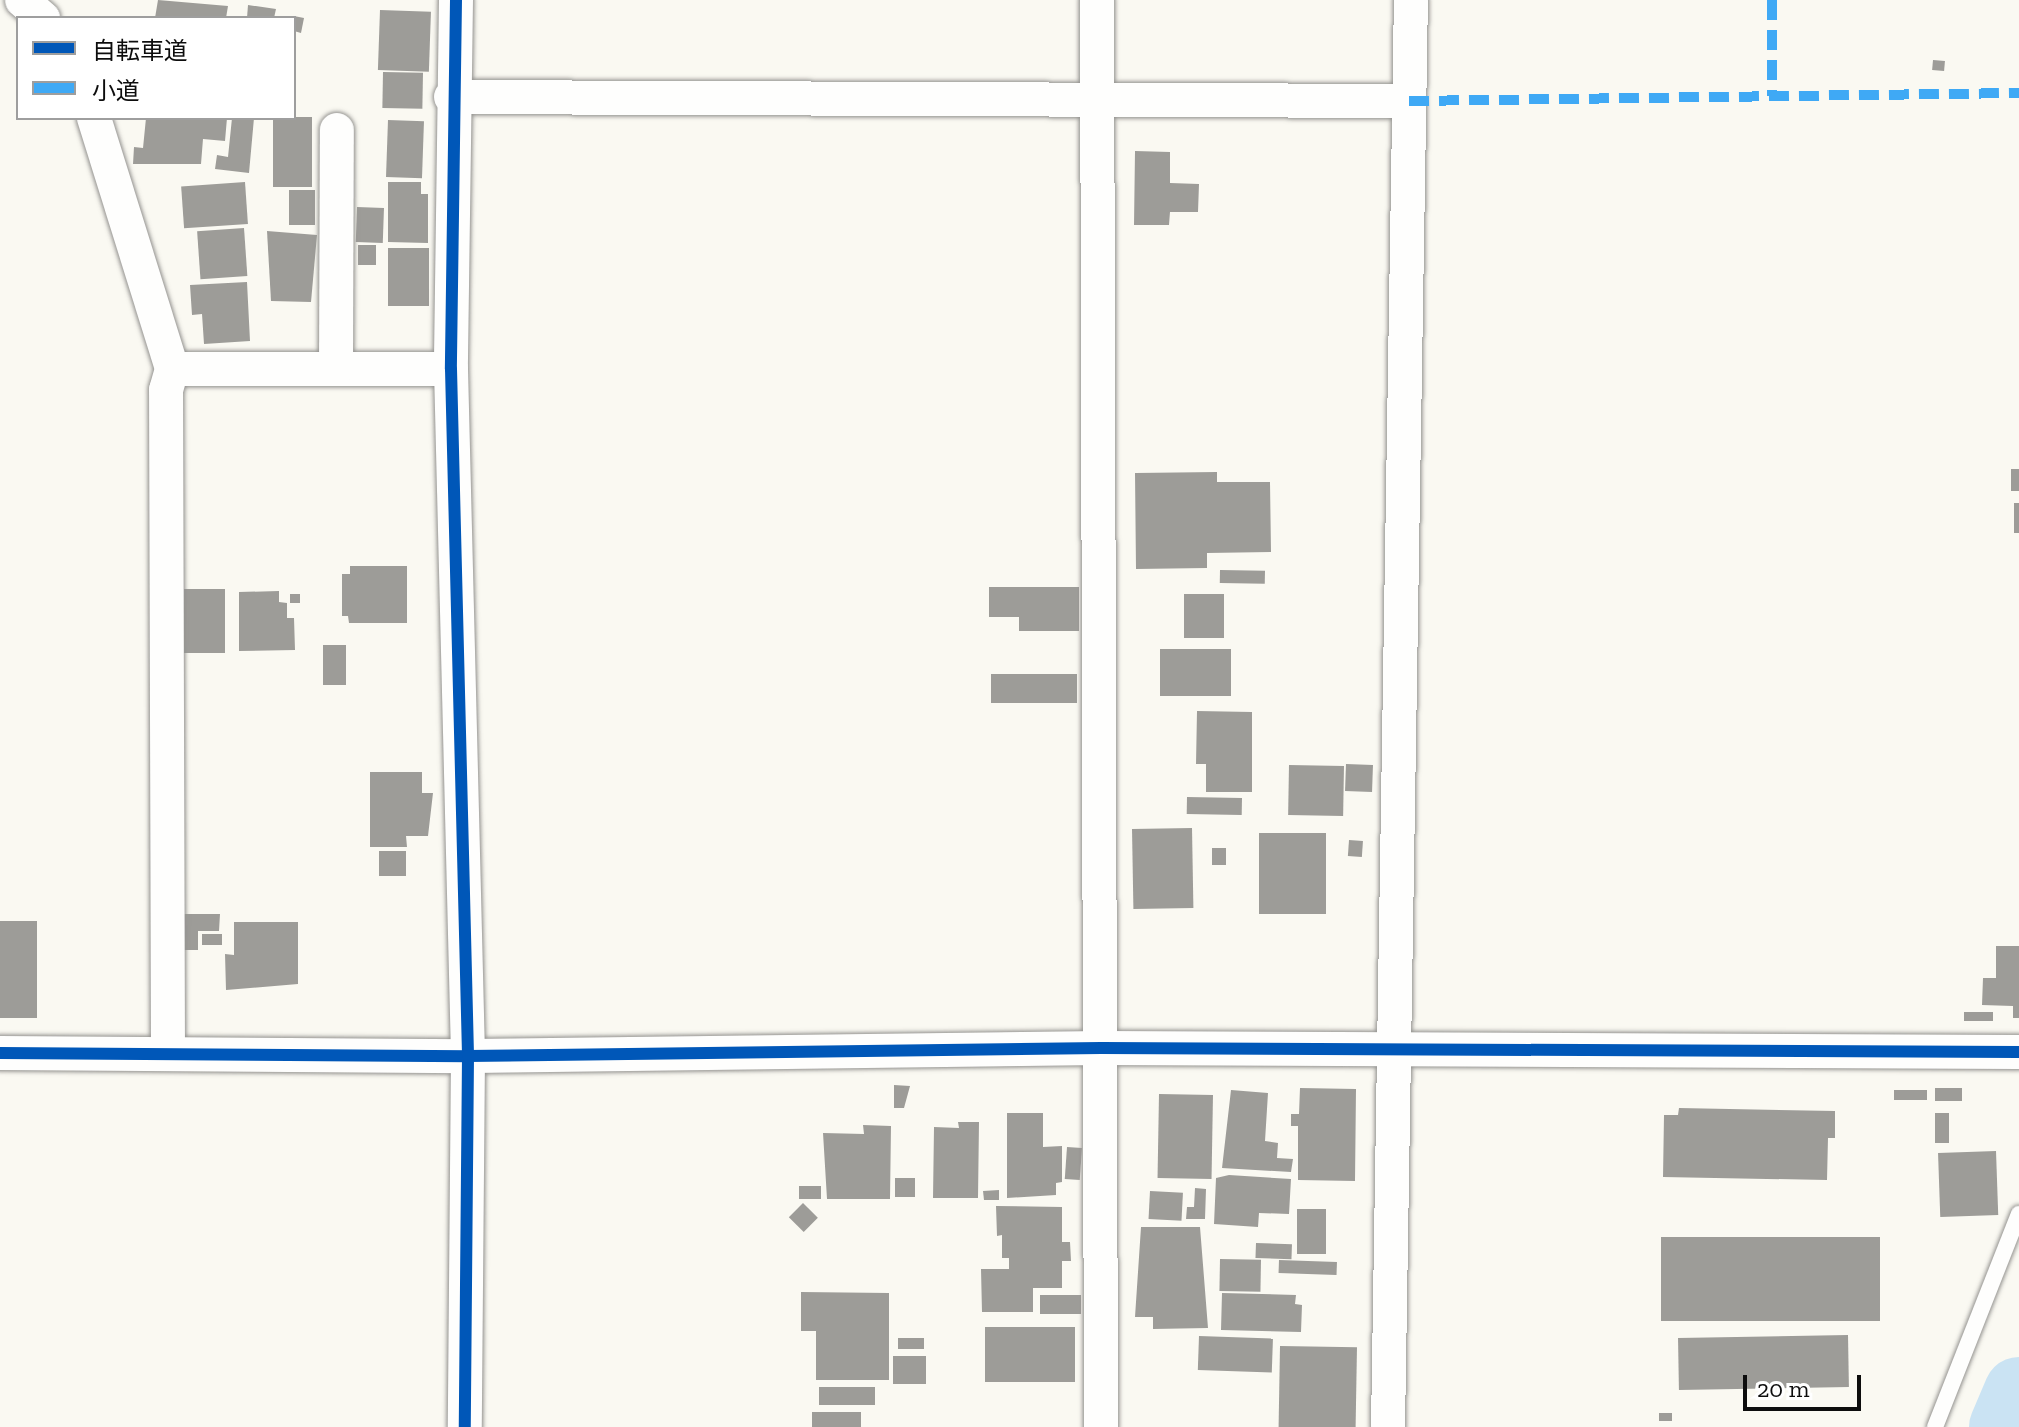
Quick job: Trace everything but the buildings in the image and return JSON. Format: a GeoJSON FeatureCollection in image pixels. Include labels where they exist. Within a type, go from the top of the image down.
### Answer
{"type":"FeatureCollection","features":[{"type":"Feature","properties":{"kind":"street"},"geometry":{"type":"LineString","coordinates":[[22,0],[41,16]]}},
{"type":"Feature","properties":{"kind":"street"},"geometry":{"type":"LineString","coordinates":[[456,0],[451,97],[451,369],[468,1056],[465,1427]]}},
{"type":"Feature","properties":{"kind":"street"},"geometry":{"type":"LineString","coordinates":[[1097,0],[1101,1427]]}},
{"type":"Feature","properties":{"kind":"street"},"geometry":{"type":"LineString","coordinates":[[1388,1427],[1411,0]]}},
{"type":"Feature","properties":{"kind":"street"},"geometry":{"type":"LineString","coordinates":[[451,97],[1409,101]]}},
{"type":"Feature","properties":{"kind":"street"},"geometry":{"type":"LineString","coordinates":[[95,120],[172,369],[166,390],[168,1054]]}},
{"type":"Feature","properties":{"kind":"street"},"geometry":{"type":"LineString","coordinates":[[336,369],[337,130]]}},
{"type":"Feature","properties":{"kind":"street"},"geometry":{"type":"LineString","coordinates":[[172,369],[451,369]]}},
{"type":"Feature","properties":{"kind":"street"},"geometry":{"type":"LineString","coordinates":[[0,1053],[468,1056],[1101,1048],[2019,1052]]}},
{"type":"Feature","properties":{"kind":"lane"},"geometry":{"type":"LineString","coordinates":[[1935,1427],[2019,1214]]}},
{"type":"Feature","properties":{"kind":"waterway"},"geometry":{"type":"LineString","coordinates":[[2004,1427],[2019,1392]]}},
{"type":"Feature","properties":{"kind":"marked path"},"geometry":{"type":"LineString","coordinates":[[1772,0],[1772,96]]}},
{"type":"Feature","properties":{"kind":"marked path"},"geometry":{"type":"LineString","coordinates":[[1409,101],[2019,93]]}},
{"type":"Feature","properties":{"kind":"cycle path"},"geometry":{"type":"LineString","coordinates":[[456,0],[451,369],[468,1056],[465,1427]]}},
{"type":"Feature","properties":{"kind":"cycle path"},"geometry":{"type":"LineString","coordinates":[[0,1053],[468,1056],[1101,1048],[2019,1052]]}}]}
